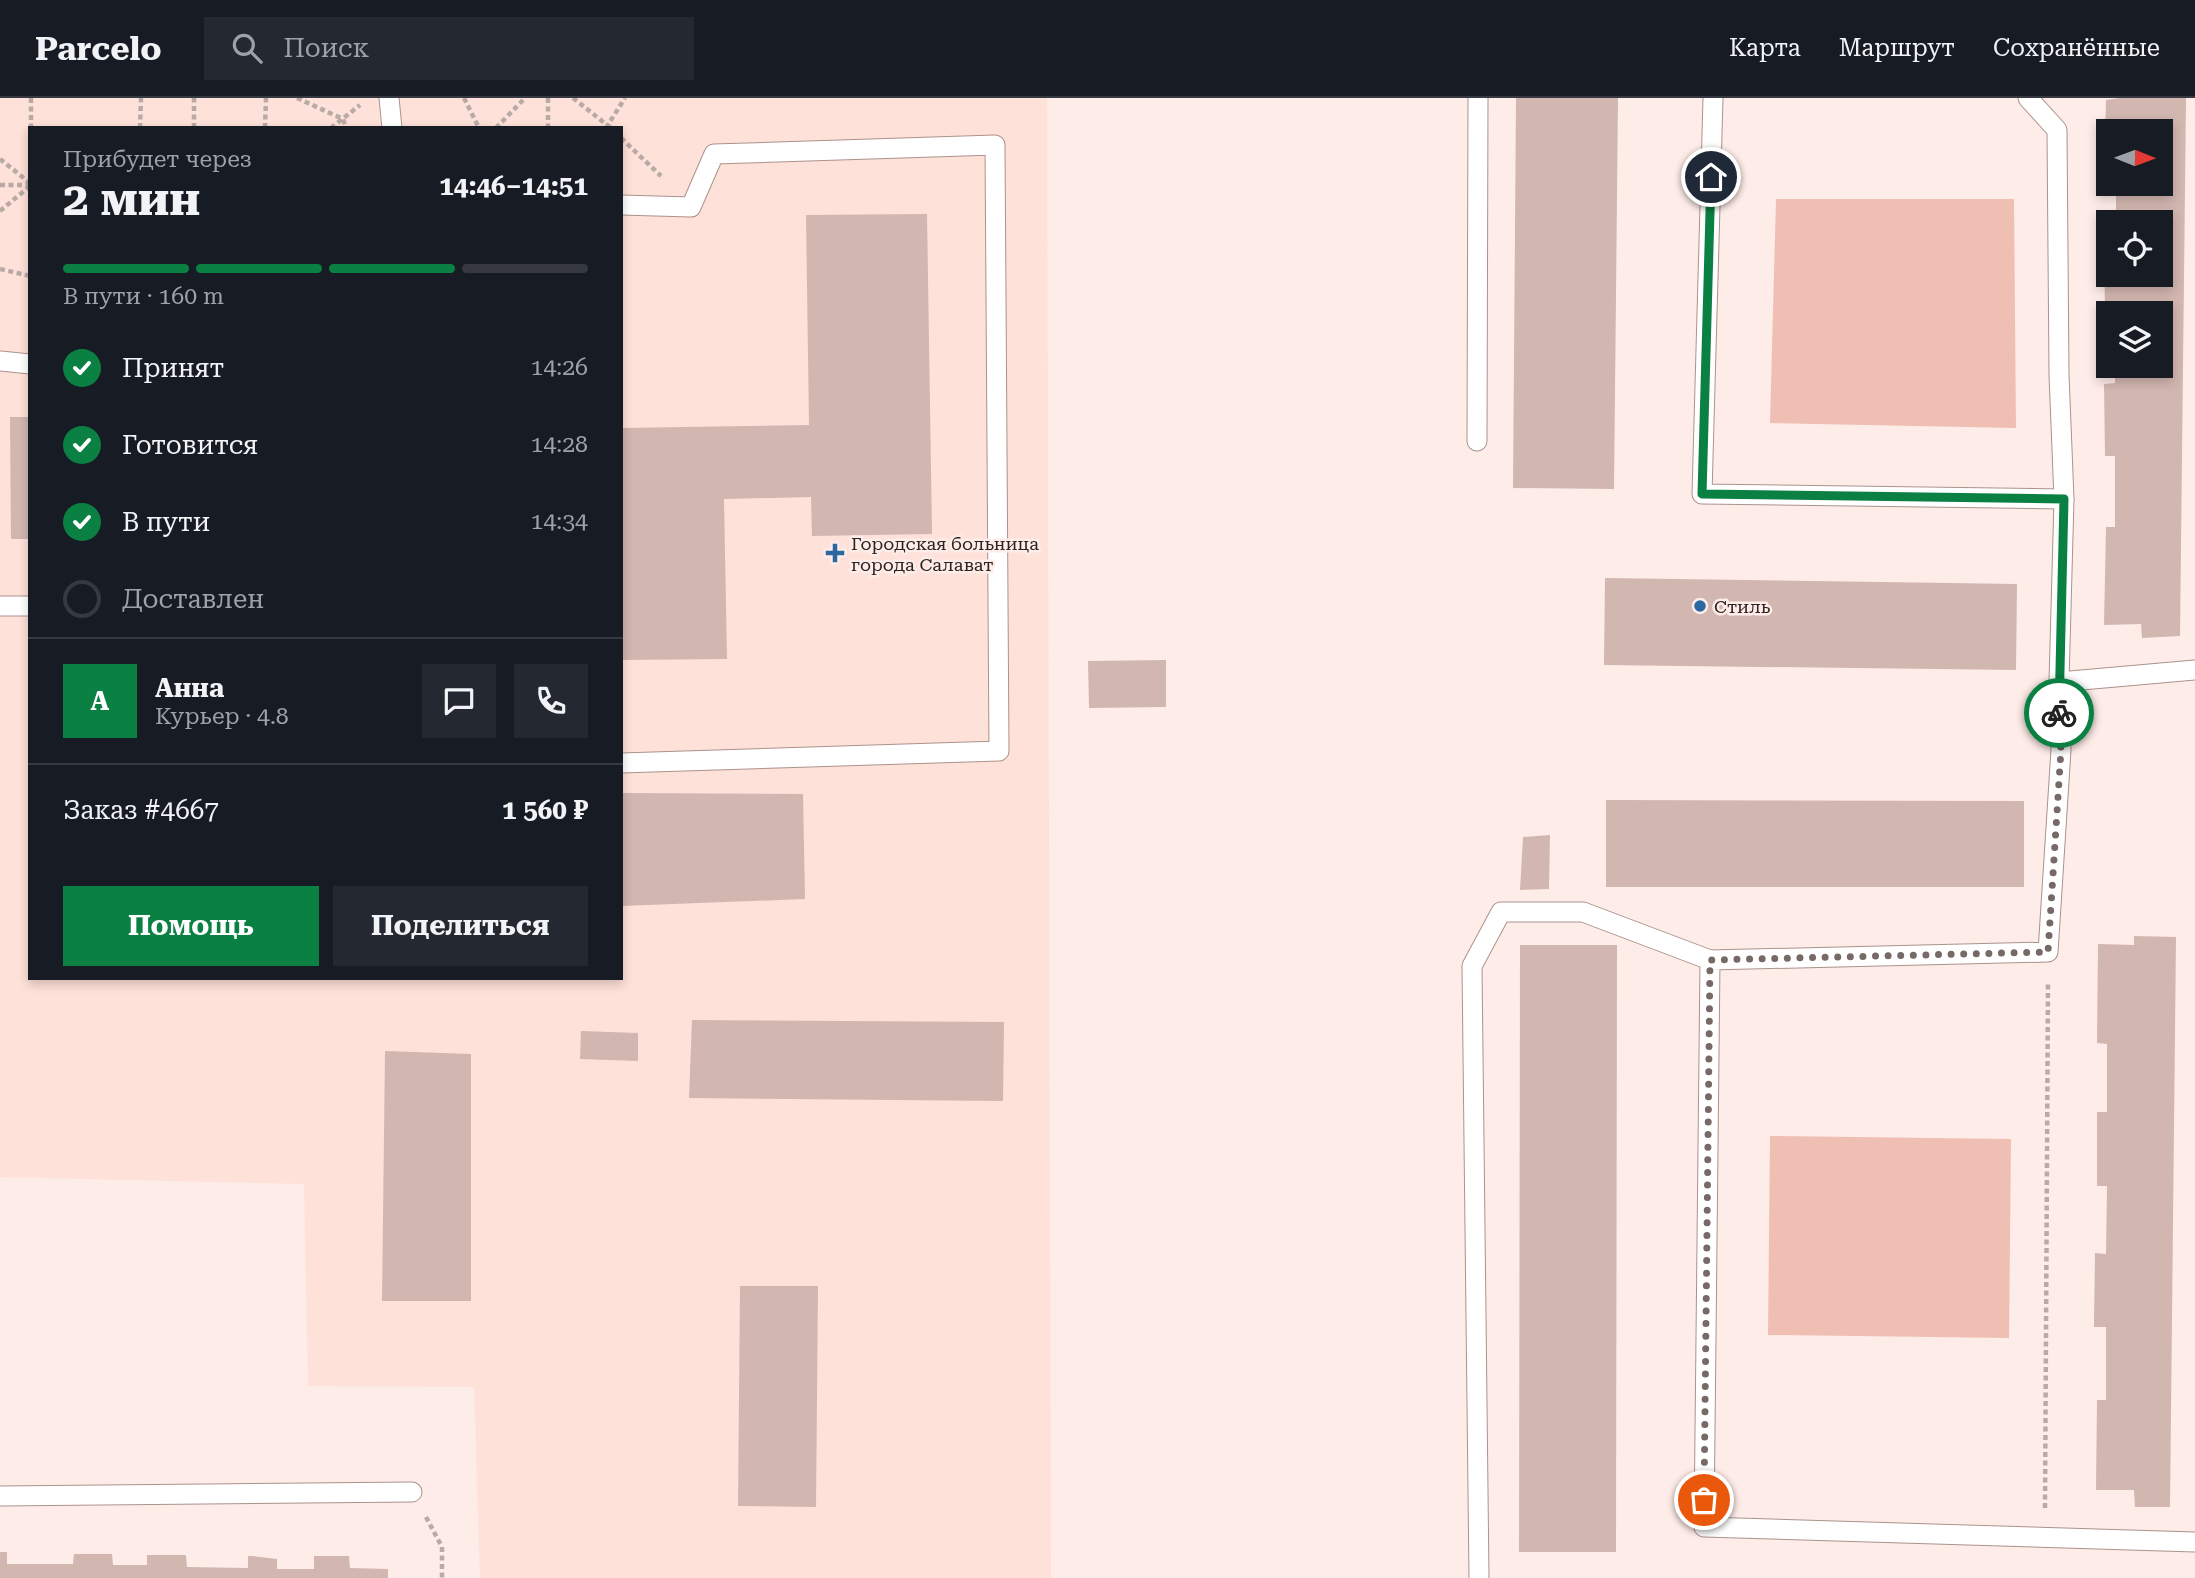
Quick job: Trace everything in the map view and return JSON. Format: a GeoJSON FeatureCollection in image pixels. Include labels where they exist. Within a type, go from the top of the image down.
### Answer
{"type":"FeatureCollection","features":[{"type":"Feature","properties":{"kind":"lane"},"geometry":{"type":"LineString","coordinates":[[389,98],[393,126]]}},
{"type":"Feature","properties":{"kind":"lane"},"geometry":{"type":"LineString","coordinates":[[1477,441],[1478,98]]}},
{"type":"Feature","properties":{"kind":"lane"},"geometry":{"type":"LineString","coordinates":[[1713,98],[1702,494],[2064,499]]}},
{"type":"Feature","properties":{"kind":"lane"},"geometry":{"type":"LineString","coordinates":[[1479,1578],[1472,966],[1501,912],[1583,912],[1710,960],[2048,952],[2061,750],[2059,682],[2064,499],[2059,374],[2057,130],[2028,98]]}},
{"type":"Feature","properties":{"kind":"lane"},"geometry":{"type":"LineString","coordinates":[[623,205],[691,207],[714,154],[995,145],[999,751],[623,763]]}},
{"type":"Feature","properties":{"kind":"lane"},"geometry":{"type":"LineString","coordinates":[[0,361],[28,363]]}},
{"type":"Feature","properties":{"kind":"lane"},"geometry":{"type":"LineString","coordinates":[[0,606],[28,606]]}},
{"type":"Feature","properties":{"kind":"lane"},"geometry":{"type":"LineString","coordinates":[[2059,682],[2195,670]]}},
{"type":"Feature","properties":{"kind":"lane"},"geometry":{"type":"LineString","coordinates":[[1710,960],[1704,1527],[2044,1535],[2195,1542]]}},
{"type":"Feature","properties":{"kind":"lane"},"geometry":{"type":"LineString","coordinates":[[0,1496],[412,1492]]}},
{"type":"Feature","properties":{"kind":"path"},"geometry":{"type":"LineString","coordinates":[[31,98],[31,126]]}},
{"type":"Feature","properties":{"kind":"path"},"geometry":{"type":"LineString","coordinates":[[140,126],[141,98]]}},
{"type":"Feature","properties":{"kind":"path"},"geometry":{"type":"LineString","coordinates":[[194,98],[194,126]]}},
{"type":"Feature","properties":{"kind":"path"},"geometry":{"type":"LineString","coordinates":[[265,98],[265,126]]}},
{"type":"Feature","properties":{"kind":"path"},"geometry":{"type":"LineString","coordinates":[[297,98],[343,119],[345,126]]}},
{"type":"Feature","properties":{"kind":"path"},"geometry":{"type":"LineString","coordinates":[[334,126],[369,98]]}},
{"type":"Feature","properties":{"kind":"path"},"geometry":{"type":"LineString","coordinates":[[464,98],[478,126]]}},
{"type":"Feature","properties":{"kind":"path"},"geometry":{"type":"LineString","coordinates":[[498,126],[525,98]]}},
{"type":"Feature","properties":{"kind":"path"},"geometry":{"type":"LineString","coordinates":[[548,98],[548,126]]}},
{"type":"Feature","properties":{"kind":"path"},"geometry":{"type":"LineString","coordinates":[[573,98],[607,126]]}},
{"type":"Feature","properties":{"kind":"path"},"geometry":{"type":"LineString","coordinates":[[609,126],[625,98]]}},
{"type":"Feature","properties":{"kind":"path"},"geometry":{"type":"LineString","coordinates":[[623,140],[691,207]]}},
{"type":"Feature","properties":{"kind":"path"},"geometry":{"type":"LineString","coordinates":[[0,159],[28,183]]}},
{"type":"Feature","properties":{"kind":"path"},"geometry":{"type":"LineString","coordinates":[[0,185],[28,185]]}},
{"type":"Feature","properties":{"kind":"path"},"geometry":{"type":"LineString","coordinates":[[0,211],[28,187]]}},
{"type":"Feature","properties":{"kind":"path"},"geometry":{"type":"LineString","coordinates":[[0,270],[28,276]]}},
{"type":"Feature","properties":{"kind":"path"},"geometry":{"type":"LineString","coordinates":[[2044,1535],[2048,952]]}},
{"type":"Feature","properties":{"kind":"path"},"geometry":{"type":"LineString","coordinates":[[412,1492],[442,1546],[442,1578]]}},
{"type":"Feature","properties":{"kind":"shaded area","name":"Городская больница города Салават"},"geometry":{"type":"Polygon","coordinates":[[[0,98],[1047,98],[1051,1578],[480,1578],[474,1387],[308,1386],[304,1184],[0,1177],[0,98]]]}},
{"type":"Feature","properties":{"kind":"shaded area"},"geometry":{"type":"Polygon","coordinates":[[[1776,199],[2014,199],[2016,428],[1770,423],[1776,199]]]}},
{"type":"Feature","properties":{"kind":"shaded area"},"geometry":{"type":"Polygon","coordinates":[[[1770,1136],[2011,1139],[2009,1338],[1768,1335],[1770,1136]]]}},
{"type":"Feature","properties":{"kind":"building"},"geometry":{"type":"Polygon","coordinates":[[[1516,98],[1618,98],[1614,489],[1513,488],[1516,98]]]}},
{"type":"Feature","properties":{"kind":"building"},"geometry":{"type":"Polygon","coordinates":[[[2186,98],[2180,636],[2142,638],[2141,624],[2104,625],[2106,527],[2115,527],[2115,456],[2105,456],[2104,384],[2115,383],[2115,378],[2173,378],[2173,301],[2105,301],[2105,287],[2173,287],[2173,210],[2116,210],[2116,196],[2174,196],[2174,119],[2106,119],[2106,100],[2186,98]]]}},
{"type":"Feature","properties":{"kind":"building"},"geometry":{"type":"Polygon","coordinates":[[[927,214],[932,534],[812,536],[811,497],[724,499],[727,659],[623,660],[623,428],[809,425],[806,215],[927,214]]]}},
{"type":"Feature","properties":{"kind":"building"},"geometry":{"type":"Polygon","coordinates":[[[10,417],[28,417],[28,539],[11,539],[10,417]]]}},
{"type":"Feature","properties":{"kind":"building"},"geometry":{"type":"Polygon","coordinates":[[[1605,578],[2017,584],[2016,670],[1604,665],[1605,578]]]}},
{"type":"Feature","properties":{"kind":"building"},"geometry":{"type":"Polygon","coordinates":[[[1166,660],[1166,707],[1089,708],[1088,661],[1166,660]]]}},
{"type":"Feature","properties":{"kind":"building"},"geometry":{"type":"Polygon","coordinates":[[[623,793],[803,794],[805,899],[623,906],[623,793]]]}},
{"type":"Feature","properties":{"kind":"building"},"geometry":{"type":"Polygon","coordinates":[[[1606,800],[2024,801],[2024,887],[1606,887],[1606,800]]]}},
{"type":"Feature","properties":{"kind":"building"},"geometry":{"type":"Polygon","coordinates":[[[1550,835],[1549,889],[1520,890],[1523,837],[1550,835]]]}},
{"type":"Feature","properties":{"kind":"building"},"geometry":{"type":"Polygon","coordinates":[[[2134,936],[2176,937],[2170,1507],[2135,1507],[2134,1490],[2096,1490],[2097,1400],[2106,1400],[2106,1327],[2094,1327],[2095,1253],[2106,1254],[2107,1186],[2097,1186],[2097,1112],[2107,1112],[2107,1044],[2097,1043],[2098,944],[2134,945],[2134,936]]]}},
{"type":"Feature","properties":{"kind":"building"},"geometry":{"type":"Polygon","coordinates":[[[1520,945],[1617,945],[1616,1552],[1519,1552],[1520,945]]]}},
{"type":"Feature","properties":{"kind":"building"},"geometry":{"type":"Polygon","coordinates":[[[692,1020],[1004,1022],[1003,1101],[689,1098],[692,1020]]]}},
{"type":"Feature","properties":{"kind":"building"},"geometry":{"type":"Polygon","coordinates":[[[581,1031],[638,1033],[638,1061],[580,1059],[581,1031]]]}},
{"type":"Feature","properties":{"kind":"building"},"geometry":{"type":"Polygon","coordinates":[[[385,1051],[471,1054],[471,1301],[382,1301],[385,1051]]]}},
{"type":"Feature","properties":{"kind":"building"},"geometry":{"type":"Polygon","coordinates":[[[740,1286],[818,1286],[816,1507],[738,1506],[740,1286]]]}},
{"type":"Feature","properties":{"kind":"building"},"geometry":{"type":"Polygon","coordinates":[[[0,1552],[7,1552],[7,1564],[73,1564],[74,1554],[112,1554],[113,1565],[147,1565],[147,1555],[186,1555],[187,1567],[248,1568],[248,1556],[252,1556],[277,1559],[277,1569],[314,1569],[314,1556],[349,1556],[350,1568],[388,1569],[388,1578],[0,1578],[0,1552]]]}},
{"type":"Feature","properties":{"kind":"way so far"},"geometry":{"type":"LineString","coordinates":[[1704,1500],[1710,960],[2048,952],[2061,750],[2059,713]]}},
{"type":"Feature","properties":{"kind":"place","name":"Городская больница города Салават"},"geometry":{"type":"Point","coordinates":[835,553]}},
{"type":"Feature","properties":{"kind":"place","name":"Стиль"},"geometry":{"type":"Point","coordinates":[1700,606]}},
{"type":"Feature","properties":{"kind":"route"},"geometry":{"type":"LineString","coordinates":[[1711,177],[1702,494],[2064,499],[2059,713]]}}]}
